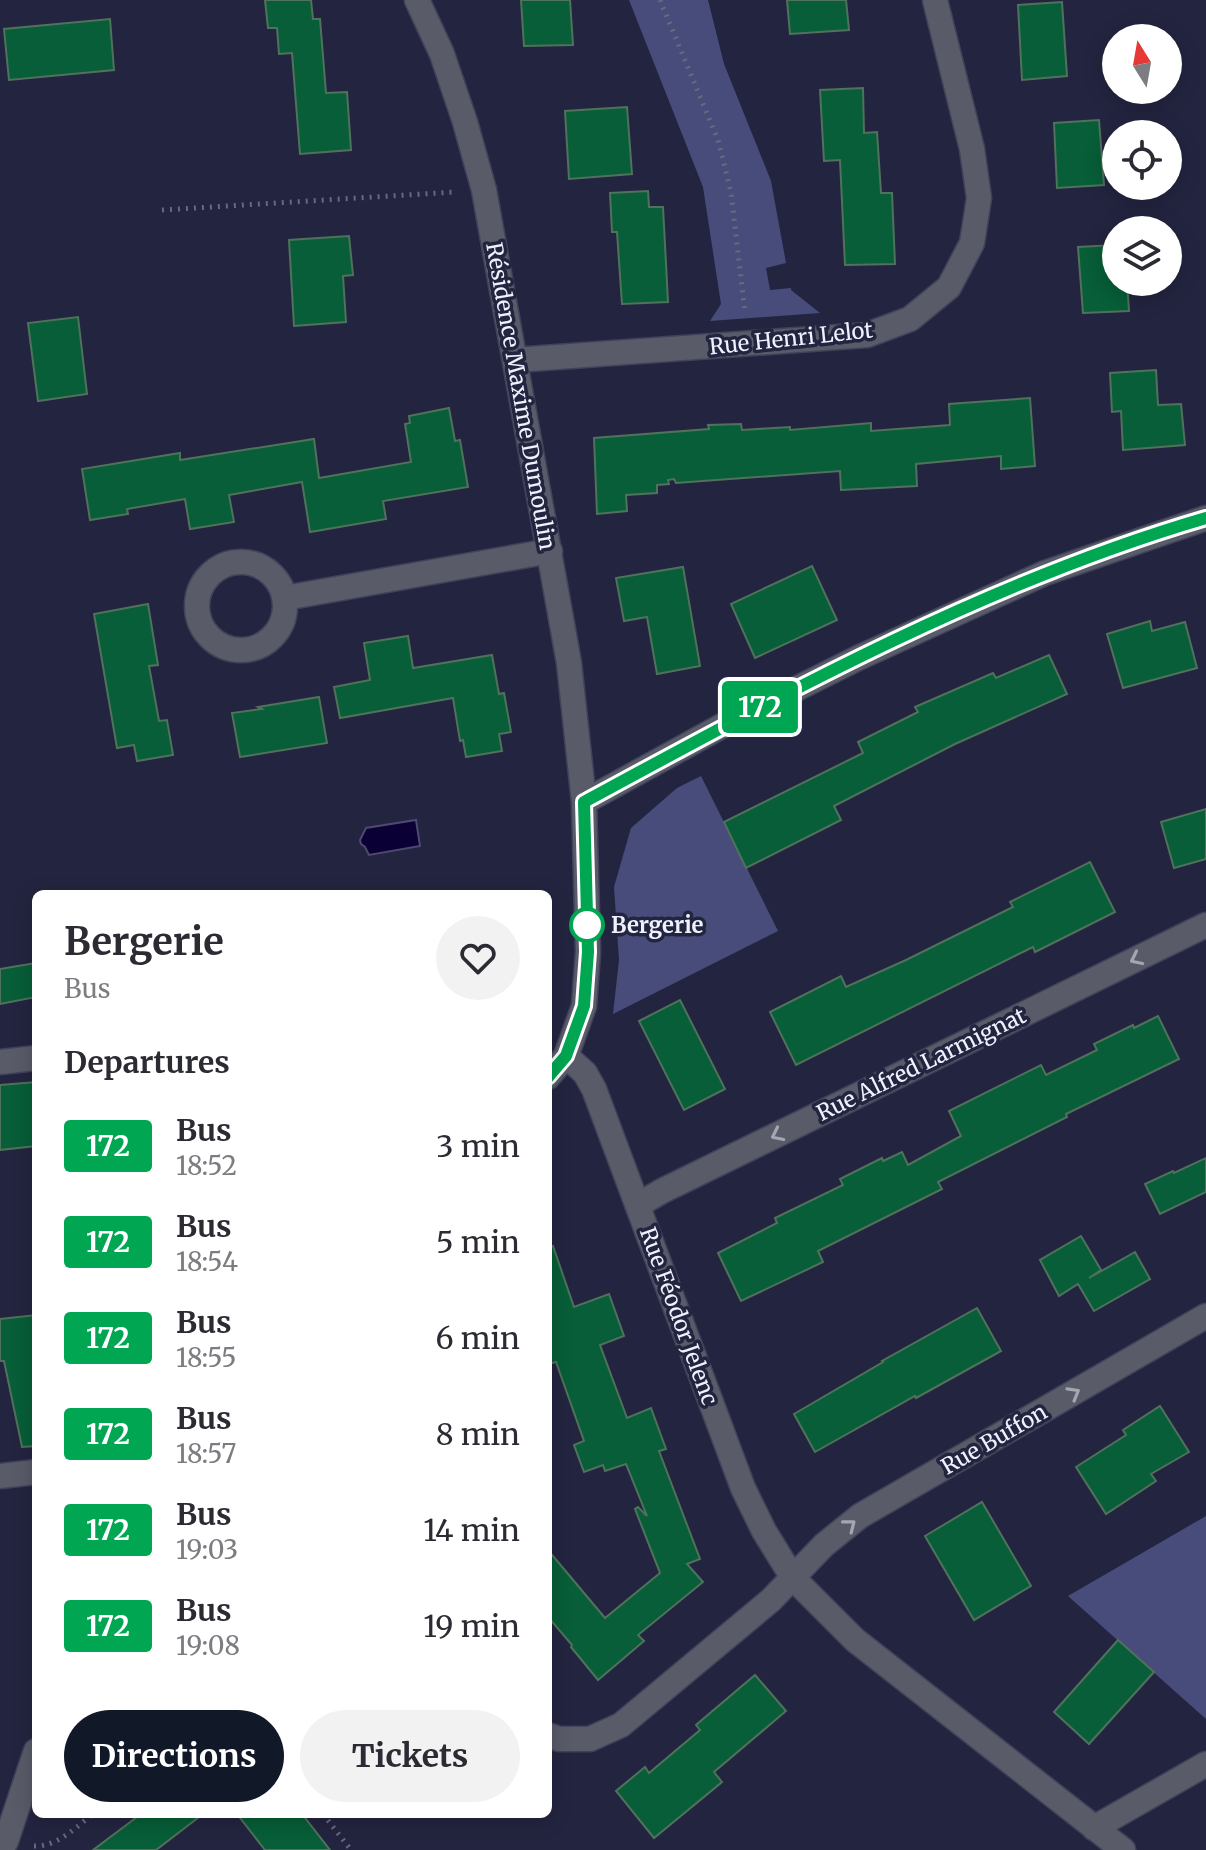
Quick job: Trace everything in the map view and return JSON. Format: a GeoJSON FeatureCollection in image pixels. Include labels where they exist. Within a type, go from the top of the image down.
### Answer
{"type":"FeatureCollection","features":[{"type":"Feature","properties":{"kind":"street","name":"Résidence Maxime Dumoulin"},"geometry":{"type":"LineString","coordinates":[[417,0],[442,54],[484,190],[569,663],[584,802],[588,952],[584,1006],[566,1056]]}},
{"type":"Feature","properties":{"kind":"street","name":"Rue Henri Lelot"},"geometry":{"type":"LineString","coordinates":[[515,360],[867,335],[910,319],[949,287],[972,243],[979,198],[972,149],[935,0]]}},
{"type":"Feature","properties":{"kind":"street"},"geometry":{"type":"LineString","coordinates":[[584,802],[720,727],[872,651],[1045,573],[1206,518]]}},
{"type":"Feature","properties":{"kind":"street"},"geometry":{"type":"LineString","coordinates":[[285,598],[550,551]]}},
{"type":"Feature","properties":{"kind":"street","name":"Rue Alfred Larmignat"},"geometry":{"type":"LineString","coordinates":[[638,1205],[1206,925]]}},
{"type":"Feature","properties":{"kind":"street"},"geometry":{"type":"LineString","coordinates":[[552,1072],[566,1056]]}},
{"type":"Feature","properties":{"kind":"street","name":"Rue Féodor Jelenc"},"geometry":{"type":"LineString","coordinates":[[566,1056],[585,1073],[594,1089],[743,1488],[764,1531],[793,1578],[855,1640],[1123,1850]]}},
{"type":"Feature","properties":{"kind":"street"},"geometry":{"type":"LineString","coordinates":[[0,1062],[32,1058]]}},
{"type":"Feature","properties":{"kind":"street","name":"Rue Buffon"},"geometry":{"type":"LineString","coordinates":[[793,1578],[824,1545],[860,1516],[1206,1316]]}},
{"type":"Feature","properties":{"kind":"street"},"geometry":{"type":"LineString","coordinates":[[0,1476],[32,1472]]}},
{"type":"Feature","properties":{"kind":"street"},"geometry":{"type":"LineString","coordinates":[[552,1736],[590,1739],[621,1725],[741,1626],[793,1578]]}},
{"type":"Feature","properties":{"kind":"street"},"geometry":{"type":"LineString","coordinates":[[3,1846],[32,1763]]}},
{"type":"Feature","properties":{"kind":"street"},"geometry":{"type":"LineString","coordinates":[[1094,1828],[1206,1764]]}},
{"type":"Feature","properties":{"kind":"path"},"geometry":{"type":"LineString","coordinates":[[660,0],[718,140],[731,192],[748,344]]}},
{"type":"Feature","properties":{"kind":"path"},"geometry":{"type":"LineString","coordinates":[[162,210],[484,190]]}},
{"type":"Feature","properties":{"kind":"path"},"geometry":{"type":"LineString","coordinates":[[3,1846],[49,1844],[88,1818]]}},
{"type":"Feature","properties":{"kind":"path"},"geometry":{"type":"LineString","coordinates":[[326,1818],[351,1850]]}},
{"type":"Feature","properties":{"kind":"shaded area"},"geometry":{"type":"Polygon","coordinates":[[[629,0],[708,0],[724,64],[771,181],[786,263],[766,268],[770,290],[791,288],[820,313],[710,321],[721,304],[703,187],[629,0]]]}},
{"type":"Feature","properties":{"kind":"shaded area"},"geometry":{"type":"Polygon","coordinates":[[[701,776],[778,931],[613,1014],[619,960],[614,887],[631,828],[677,788],[701,776]]]}},
{"type":"Feature","properties":{"kind":"shaded area"},"geometry":{"type":"Polygon","coordinates":[[[416,820],[420,846],[369,855],[361,844],[366,828],[416,820]]]}},
{"type":"Feature","properties":{"kind":"shaded area"},"geometry":{"type":"Polygon","coordinates":[[[1206,1516],[1206,1719],[1068,1596],[1206,1516]]]}},
{"type":"Feature","properties":{"kind":"building"},"geometry":{"type":"Polygon","coordinates":[[[265,0],[311,0],[313,19],[320,19],[326,93],[347,92],[351,150],[300,154],[292,53],[279,54],[277,28],[268,28],[265,0]]]}},
{"type":"Feature","properties":{"kind":"building"},"geometry":{"type":"Polygon","coordinates":[[[521,0],[570,0],[573,45],[524,46],[521,0]]]}},
{"type":"Feature","properties":{"kind":"building"},"geometry":{"type":"Polygon","coordinates":[[[787,0],[846,0],[849,30],[790,34],[787,0]]]}},
{"type":"Feature","properties":{"kind":"building"},"geometry":{"type":"Polygon","coordinates":[[[1062,2],[1067,76],[1022,80],[1018,5],[1062,2]]]}},
{"type":"Feature","properties":{"kind":"building"},"geometry":{"type":"Polygon","coordinates":[[[110,19],[114,70],[9,80],[4,29],[110,19]]]}},
{"type":"Feature","properties":{"kind":"building"},"geometry":{"type":"Polygon","coordinates":[[[863,88],[864,133],[877,132],[881,193],[892,193],[895,264],[845,265],[840,160],[824,161],[820,90],[863,88]]]}},
{"type":"Feature","properties":{"kind":"building"},"geometry":{"type":"Polygon","coordinates":[[[627,107],[632,174],[569,179],[565,111],[627,107]]]}},
{"type":"Feature","properties":{"kind":"building"},"geometry":{"type":"Polygon","coordinates":[[[1099,120],[1102,185],[1057,188],[1054,123],[1099,120]]]}},
{"type":"Feature","properties":{"kind":"building"},"geometry":{"type":"Polygon","coordinates":[[[648,191],[649,207],[663,207],[668,302],[622,304],[617,232],[612,232],[610,193],[648,191]]]}},
{"type":"Feature","properties":{"kind":"building"},"geometry":{"type":"Polygon","coordinates":[[[349,236],[353,275],[343,276],[346,322],[294,326],[289,240],[349,236]]]}},
{"type":"Feature","properties":{"kind":"building"},"geometry":{"type":"Polygon","coordinates":[[[1102,246],[1102,296],[1128,296],[1129,311],[1083,313],[1078,247],[1102,246]]]}},
{"type":"Feature","properties":{"kind":"building"},"geometry":{"type":"Polygon","coordinates":[[[78,317],[87,394],[38,401],[28,323],[78,317]]]}},
{"type":"Feature","properties":{"kind":"building"},"geometry":{"type":"Polygon","coordinates":[[[1156,370],[1158,405],[1181,404],[1185,445],[1123,450],[1121,411],[1112,412],[1110,373],[1156,370]]]}},
{"type":"Feature","properties":{"kind":"building"},"geometry":{"type":"Polygon","coordinates":[[[1030,398],[1035,466],[1001,469],[1001,456],[916,464],[917,486],[841,490],[840,471],[676,483],[674,479],[668,480],[669,484],[657,485],[657,493],[626,495],[627,511],[597,514],[594,438],[709,429],[708,425],[741,424],[742,430],[790,427],[790,430],[871,423],[871,431],[950,425],[949,404],[1030,398]]]}},
{"type":"Feature","properties":{"kind":"building"},"geometry":{"type":"Polygon","coordinates":[[[449,408],[455,441],[460,440],[468,487],[383,501],[386,519],[310,532],[302,482],[229,495],[234,522],[190,529],[185,499],[127,509],[128,514],[90,520],[82,469],[180,453],[180,460],[314,439],[319,478],[411,462],[405,424],[410,423],[409,416],[449,408]]]}},
{"type":"Feature","properties":{"kind":"building"},"geometry":{"type":"Polygon","coordinates":[[[812,566],[837,620],[755,658],[731,604],[812,566]]]}},
{"type":"Feature","properties":{"kind":"building"},"geometry":{"type":"Polygon","coordinates":[[[683,567],[700,666],[657,674],[647,617],[624,621],[616,578],[683,567]]]}},
{"type":"Feature","properties":{"kind":"building"},"geometry":{"type":"Polygon","coordinates":[[[148,604],[158,665],[149,666],[159,721],[167,720],[173,755],[137,761],[134,745],[117,748],[94,614],[148,604]]]}},
{"type":"Feature","properties":{"kind":"building"},"geometry":{"type":"Polygon","coordinates":[[[1150,621],[1152,631],[1185,622],[1197,668],[1123,688],[1107,634],[1150,621]]]}},
{"type":"Feature","properties":{"kind":"building"},"geometry":{"type":"Polygon","coordinates":[[[408,636],[413,668],[492,655],[499,694],[504,693],[511,732],[499,734],[502,751],[466,757],[463,740],[460,741],[453,698],[340,718],[334,687],[370,680],[364,643],[408,636]]]}},
{"type":"Feature","properties":{"kind":"building"},"geometry":{"type":"Polygon","coordinates":[[[1049,655],[1067,694],[955,744],[834,806],[841,820],[746,868],[724,822],[863,753],[858,742],[918,712],[915,707],[993,673],[996,678],[1049,655]]]}},
{"type":"Feature","properties":{"kind":"building"},"geometry":{"type":"Polygon","coordinates":[[[319,697],[327,743],[240,757],[232,713],[319,697]]]}},
{"type":"Feature","properties":{"kind":"building"},"geometry":{"type":"Polygon","coordinates":[[[1206,809],[1206,859],[1174,868],[1161,822],[1206,809]]]}},
{"type":"Feature","properties":{"kind":"building"},"geometry":{"type":"Polygon","coordinates":[[[1090,862],[1115,912],[1035,952],[1033,947],[796,1065],[770,1012],[841,976],[846,987],[906,960],[1013,907],[1010,902],[1090,862]]]}},
{"type":"Feature","properties":{"kind":"building"},"geometry":{"type":"Polygon","coordinates":[[[32,964],[32,998],[0,1004],[0,969],[32,964]]]}},
{"type":"Feature","properties":{"kind":"building"},"geometry":{"type":"Polygon","coordinates":[[[680,1000],[725,1089],[684,1110],[639,1021],[680,1000]]]}},
{"type":"Feature","properties":{"kind":"building"},"geometry":{"type":"Polygon","coordinates":[[[1158,1016],[1179,1059],[938,1182],[942,1189],[818,1251],[823,1262],[741,1301],[718,1253],[777,1223],[775,1218],[843,1185],[840,1179],[882,1158],[883,1161],[902,1152],[908,1165],[961,1136],[949,1111],[1041,1065],[1046,1075],[1097,1050],[1094,1044],[1158,1016]]]}},
{"type":"Feature","properties":{"kind":"building"},"geometry":{"type":"Polygon","coordinates":[[[32,1082],[32,1146],[0,1150],[0,1085],[32,1082]]]}},
{"type":"Feature","properties":{"kind":"building"},"geometry":{"type":"Polygon","coordinates":[[[1206,1158],[1206,1192],[1160,1214],[1145,1184],[1206,1158]]]}},
{"type":"Feature","properties":{"kind":"building"},"geometry":{"type":"Polygon","coordinates":[[[1081,1236],[1101,1270],[1089,1278],[1135,1252],[1150,1279],[1094,1311],[1078,1284],[1059,1296],[1040,1260],[1081,1236]]]}},
{"type":"Feature","properties":{"kind":"building"},"geometry":{"type":"Polygon","coordinates":[[[552,1246],[574,1307],[609,1294],[624,1336],[600,1345],[627,1418],[651,1408],[666,1449],[659,1451],[700,1559],[687,1564],[703,1582],[638,1635],[644,1641],[598,1680],[552,1622],[552,1555],[605,1618],[660,1573],[635,1509],[638,1507],[647,1516],[626,1464],[605,1471],[603,1465],[584,1472],[574,1445],[584,1441],[556,1362],[552,1363],[552,1246]]]}},
{"type":"Feature","properties":{"kind":"building"},"geometry":{"type":"Polygon","coordinates":[[[977,1308],[1001,1351],[815,1452],[794,1414],[977,1308]]]}},
{"type":"Feature","properties":{"kind":"building"},"geometry":{"type":"Polygon","coordinates":[[[32,1315],[32,1446],[22,1447],[4,1361],[0,1361],[0,1319],[32,1315]]]}},
{"type":"Feature","properties":{"kind":"building"},"geometry":{"type":"Polygon","coordinates":[[[1160,1406],[1189,1452],[1151,1474],[1156,1481],[1106,1514],[1076,1467],[1126,1435],[1123,1430],[1160,1406]]]}},
{"type":"Feature","properties":{"kind":"building"},"geometry":{"type":"Polygon","coordinates":[[[982,1502],[1031,1586],[974,1620],[925,1536],[982,1502]]]}},
{"type":"Feature","properties":{"kind":"building"},"geometry":{"type":"Polygon","coordinates":[[[1118,1640],[1154,1672],[1089,1744],[1054,1712],[1118,1640]]]}},
{"type":"Feature","properties":{"kind":"building"},"geometry":{"type":"Polygon","coordinates":[[[755,1675],[786,1711],[714,1772],[722,1782],[654,1838],[616,1791],[645,1767],[649,1773],[700,1730],[696,1725],[755,1675]]]}},
{"type":"Feature","properties":{"kind":"building"},"geometry":{"type":"Polygon","coordinates":[[[136,1818],[198,1818],[156,1850],[93,1850],[136,1818]]]}},
{"type":"Feature","properties":{"kind":"building"},"geometry":{"type":"Polygon","coordinates":[[[240,1818],[305,1818],[330,1850],[265,1850],[240,1818]]]}},
{"type":"Feature","properties":{"kind":"bus line","name":"172"},"geometry":{"type":"LineString","coordinates":[[552,1072],[566,1056],[584,1006],[588,952],[584,802],[720,727],[858,658],[1045,573],[1206,518]]}},
{"type":"Feature","properties":{"kind":"place","name":"Bergerie"},"geometry":{"type":"Point","coordinates":[587,925]}}]}
